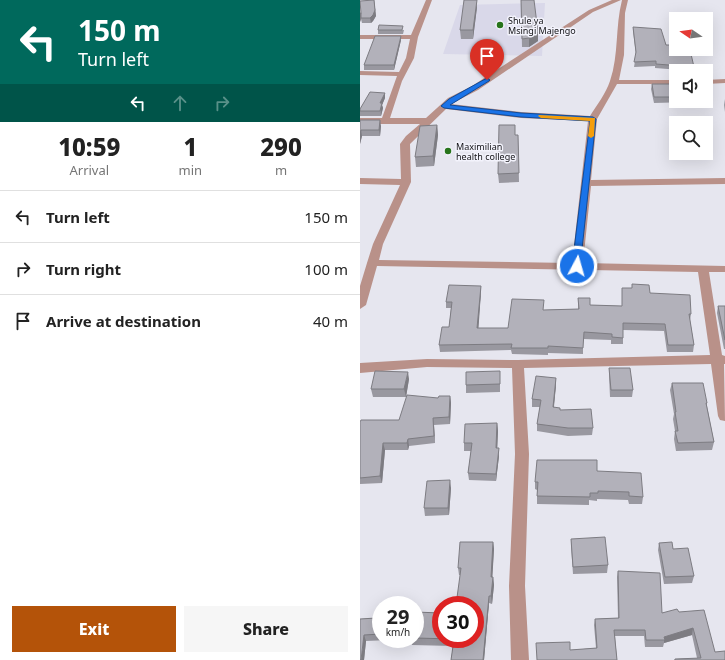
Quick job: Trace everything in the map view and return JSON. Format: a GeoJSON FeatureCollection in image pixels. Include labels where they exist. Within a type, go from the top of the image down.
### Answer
{"type":"FeatureCollection","features":[{"type":"Feature","properties":{"kind":"street"},"geometry":{"type":"LineString","coordinates":[[385,121],[402,74],[410,58],[414,37],[429,0]]}},
{"type":"Feature","properties":{"kind":"street"},"geometry":{"type":"LineString","coordinates":[[360,305],[381,238],[406,182],[405,144],[426,122],[451,100],[468,92],[511,65],[591,11],[618,0]]}},
{"type":"Feature","properties":{"kind":"street"},"geometry":{"type":"LineString","coordinates":[[577,266],[593,119],[614,82],[620,55],[622,13],[625,0]]}},
{"type":"Feature","properties":{"kind":"street"},"geometry":{"type":"LineString","coordinates":[[360,37],[414,37]]}},
{"type":"Feature","properties":{"kind":"street"},"geometry":{"type":"LineString","coordinates":[[360,73],[402,74]]}},
{"type":"Feature","properties":{"kind":"street"},"geometry":{"type":"LineString","coordinates":[[713,82],[725,81]]}},
{"type":"Feature","properties":{"kind":"street"},"geometry":{"type":"LineString","coordinates":[[614,82],[669,82]]}},
{"type":"Feature","properties":{"kind":"street"},"geometry":{"type":"LineString","coordinates":[[444,106],[521,115],[593,119]]}},
{"type":"Feature","properties":{"kind":"street"},"geometry":{"type":"LineString","coordinates":[[360,121],[426,122]]}},
{"type":"Feature","properties":{"kind":"street"},"geometry":{"type":"LineString","coordinates":[[360,181],[406,182]]}},
{"type":"Feature","properties":{"kind":"street"},"geometry":{"type":"LineString","coordinates":[[586,183],[725,181]]}},
{"type":"Feature","properties":{"kind":"street"},"geometry":{"type":"LineString","coordinates":[[372,263],[725,269]]}},
{"type":"Feature","properties":{"kind":"street"},"geometry":{"type":"LineString","coordinates":[[703,269],[721,360],[725,416]]}},
{"type":"Feature","properties":{"kind":"street"},"geometry":{"type":"LineString","coordinates":[[360,368],[427,363],[518,364],[721,360]]}},
{"type":"Feature","properties":{"kind":"street"},"geometry":{"type":"LineString","coordinates":[[518,364],[522,454],[517,586],[520,660]]}},
{"type":"Feature","properties":{"kind":"shaded area"},"geometry":{"type":"Polygon","coordinates":[[[545,3],[542,56],[443,54],[460,5],[545,3]]]}},
{"type":"Feature","properties":{"kind":"building"},"geometry":{"type":"Polygon","coordinates":[[[374,0],[375,10],[370,18],[361,18],[360,1],[374,0]]]}},
{"type":"Feature","properties":{"kind":"building"},"geometry":{"type":"Polygon","coordinates":[[[464,0],[477,0],[473,30],[460,30],[464,0]]]}},
{"type":"Feature","properties":{"kind":"building"},"geometry":{"type":"Polygon","coordinates":[[[521,0],[534,0],[538,32],[529,38],[522,39],[521,0]]]}},
{"type":"Feature","properties":{"kind":"building"},"geometry":{"type":"Polygon","coordinates":[[[379,25],[403,26],[402,30],[378,30],[379,25]]]}},
{"type":"Feature","properties":{"kind":"building"},"geometry":{"type":"Polygon","coordinates":[[[633,27],[661,29],[666,45],[669,45],[669,56],[691,56],[693,64],[669,65],[656,64],[656,61],[634,62],[636,52],[633,27]]]}},
{"type":"Feature","properties":{"kind":"building"},"geometry":{"type":"Polygon","coordinates":[[[375,36],[401,36],[394,65],[364,65],[375,36]]]}},
{"type":"Feature","properties":{"kind":"building"},"geometry":{"type":"Polygon","coordinates":[[[652,84],[669,84],[669,97],[654,97],[652,84]]]}},
{"type":"Feature","properties":{"kind":"building"},"geometry":{"type":"Polygon","coordinates":[[[370,92],[385,93],[380,103],[382,103],[380,111],[360,111],[360,109],[370,92]]]}},
{"type":"Feature","properties":{"kind":"building"},"geometry":{"type":"Polygon","coordinates":[[[360,120],[380,120],[379,130],[361,130],[360,134],[360,120]]]}},
{"type":"Feature","properties":{"kind":"building"},"geometry":{"type":"Polygon","coordinates":[[[437,125],[433,156],[415,157],[420,126],[437,125]]]}},
{"type":"Feature","properties":{"kind":"building"},"geometry":{"type":"Polygon","coordinates":[[[499,125],[515,125],[515,135],[518,135],[519,173],[498,174],[499,125]]]}},
{"type":"Feature","properties":{"kind":"building"},"geometry":{"type":"Polygon","coordinates":[[[632,284],[649,285],[650,293],[690,295],[691,314],[689,314],[694,345],[668,345],[665,324],[623,323],[623,338],[612,337],[612,334],[584,332],[583,348],[548,346],[548,348],[511,348],[512,344],[439,345],[442,327],[449,327],[452,302],[446,302],[449,285],[481,286],[477,328],[508,328],[512,299],[544,300],[543,310],[579,309],[578,298],[590,298],[590,305],[622,306],[622,288],[632,288],[632,284]]]}},
{"type":"Feature","properties":{"kind":"building"},"geometry":{"type":"Polygon","coordinates":[[[718,306],[725,306],[725,340],[718,306]]]}},
{"type":"Feature","properties":{"kind":"building"},"geometry":{"type":"Polygon","coordinates":[[[609,368],[630,368],[633,390],[611,390],[609,368]]]}},
{"type":"Feature","properties":{"kind":"building"},"geometry":{"type":"Polygon","coordinates":[[[375,371],[408,372],[404,389],[371,389],[375,371]]]}},
{"type":"Feature","properties":{"kind":"building"},"geometry":{"type":"Polygon","coordinates":[[[500,371],[500,384],[466,385],[466,372],[500,371]]]}},
{"type":"Feature","properties":{"kind":"building"},"geometry":{"type":"Polygon","coordinates":[[[536,376],[556,378],[553,407],[560,408],[560,410],[591,409],[593,428],[568,428],[537,424],[541,400],[532,399],[536,376]]]}},
{"type":"Feature","properties":{"kind":"building"},"geometry":{"type":"Polygon","coordinates":[[[672,383],[703,383],[714,442],[678,443],[675,431],[678,431],[672,383]]]}},
{"type":"Feature","properties":{"kind":"building"},"geometry":{"type":"Polygon","coordinates":[[[407,395],[438,398],[439,396],[450,396],[449,417],[433,418],[434,436],[408,439],[407,443],[383,443],[380,476],[360,478],[361,420],[399,420],[407,395]]]}},
{"type":"Feature","properties":{"kind":"building"},"geometry":{"type":"Polygon","coordinates":[[[497,423],[496,448],[499,448],[496,474],[468,473],[472,443],[464,443],[465,424],[497,423]]]}},
{"type":"Feature","properties":{"kind":"building"},"geometry":{"type":"Polygon","coordinates":[[[537,460],[597,460],[597,471],[641,473],[643,497],[629,496],[629,492],[598,491],[598,493],[590,493],[590,497],[537,496],[538,482],[535,482],[537,460]]]}},
{"type":"Feature","properties":{"kind":"building"},"geometry":{"type":"Polygon","coordinates":[[[450,480],[448,508],[424,508],[427,481],[450,480]]]}},
{"type":"Feature","properties":{"kind":"building"},"geometry":{"type":"Polygon","coordinates":[[[605,537],[608,565],[573,567],[571,539],[605,537]]]}},
{"type":"Feature","properties":{"kind":"building"},"geometry":{"type":"Polygon","coordinates":[[[460,542],[493,542],[491,577],[493,577],[491,596],[489,596],[483,660],[451,660],[453,648],[484,648],[484,596],[457,596],[461,568],[458,568],[460,542]]]}},
{"type":"Feature","properties":{"kind":"building"},"geometry":{"type":"Polygon","coordinates":[[[672,542],[673,549],[688,548],[694,576],[665,577],[659,543],[672,542]]]}},
{"type":"Feature","properties":{"kind":"building"},"geometry":{"type":"Polygon","coordinates":[[[618,571],[660,573],[662,613],[677,609],[679,612],[704,610],[715,652],[725,651],[725,660],[675,660],[701,658],[693,628],[664,637],[665,640],[646,640],[645,630],[614,630],[617,660],[537,660],[536,643],[570,642],[570,650],[597,648],[595,619],[619,618],[618,571]]]}},
{"type":"Feature","properties":{"kind":"building"},"geometry":{"type":"Polygon","coordinates":[[[424,612],[432,613],[432,639],[424,638],[424,612]]]}},
{"type":"Feature","properties":{"kind":"building"},"geometry":{"type":"Polygon","coordinates":[[[372,618],[372,635],[364,635],[361,660],[360,660],[360,619],[372,618]]]}},
{"type":"Feature","properties":{"kind":"slow traffic"},"geometry":{"type":"LineString","coordinates":[[541,116],[593,119],[591,136]]}},
{"type":"Feature","properties":{"kind":"place","name":"Shule ya Msingi Majengo"},"geometry":{"type":"Point","coordinates":[500,25]}},
{"type":"Feature","properties":{"kind":"place","name":"Maximilian health college"},"geometry":{"type":"Point","coordinates":[448,151]}},
{"type":"Feature","properties":{"kind":"route"},"geometry":{"type":"LineString","coordinates":[[487,80],[468,92],[451,100],[444,106],[521,115],[593,119],[577,266]]}}]}
